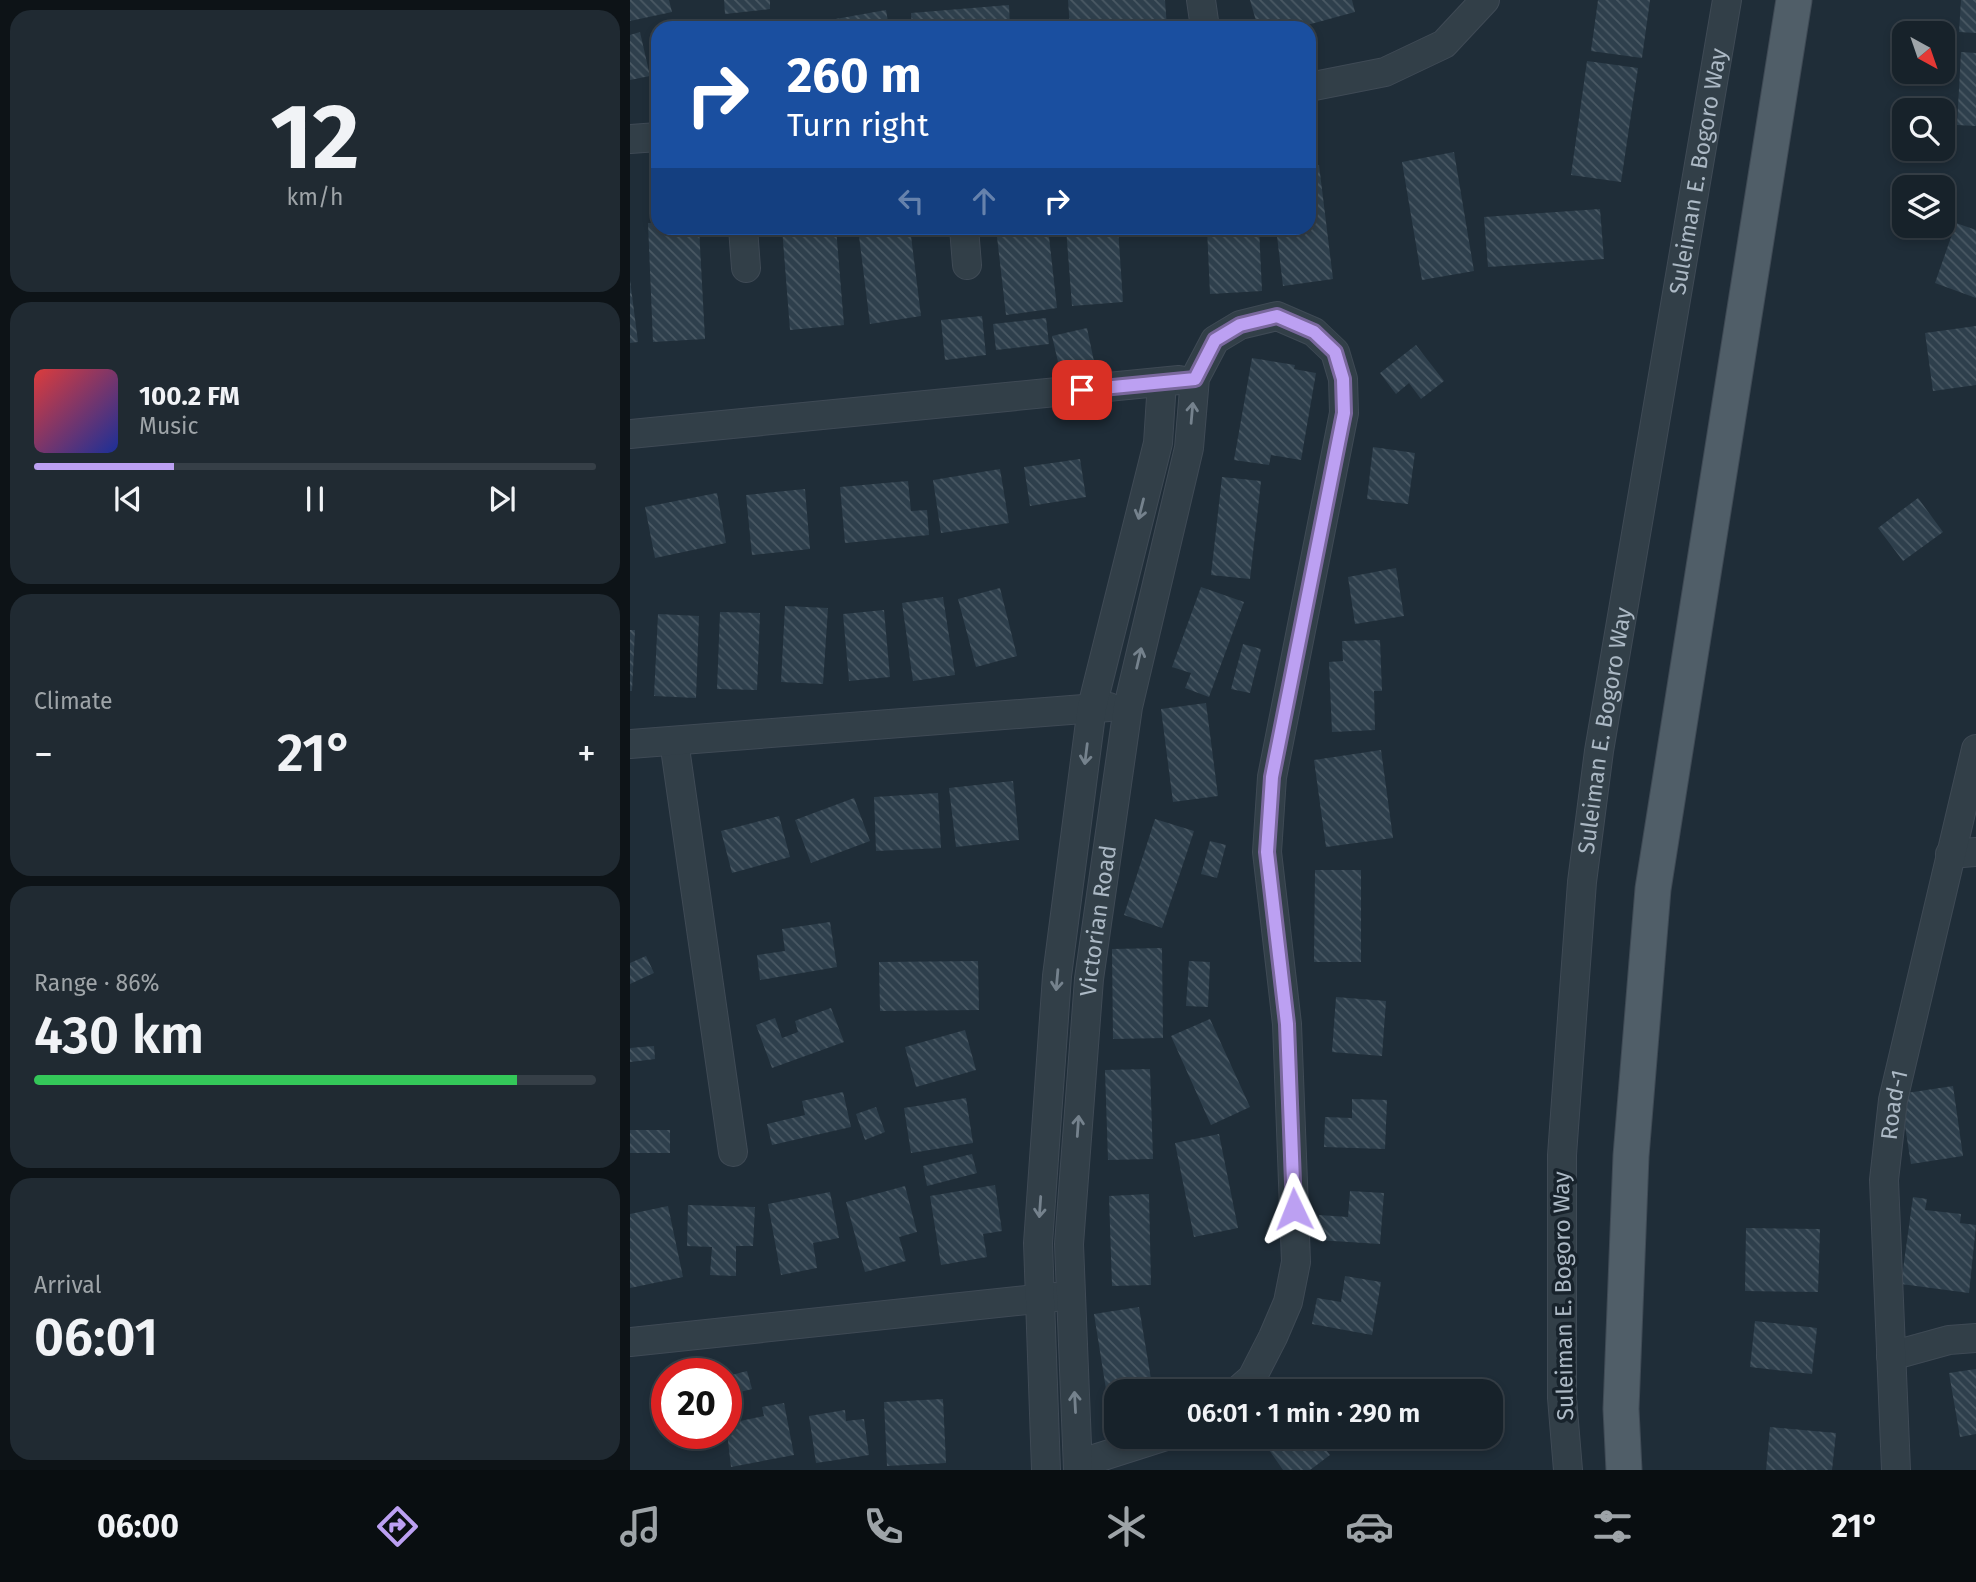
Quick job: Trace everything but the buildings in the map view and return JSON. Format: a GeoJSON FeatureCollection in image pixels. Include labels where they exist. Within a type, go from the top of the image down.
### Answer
{"type":"FeatureCollection","features":[{"type":"Feature","properties":{"kind":"main road"},"geometry":{"type":"LineString","coordinates":[[1624,1470],[1621,1409],[1631,1156],[1653,889],[1794,0]]}},
{"type":"Feature","properties":{"kind":"street"},"geometry":{"type":"LineString","coordinates":[[1202,0],[1204,21]]}},
{"type":"Feature","properties":{"kind":"street"},"geometry":{"type":"LineString","coordinates":[[1316,87],[1385,72],[1444,44],[1485,0]]}},
{"type":"Feature","properties":{"kind":"street","name":"Suleiman E. Bogoro Way"},"geometry":{"type":"LineString","coordinates":[[1567,1470],[1562,1398],[1562,1155],[1583,882],[1599,751],[1727,0]]}},
{"type":"Feature","properties":{"kind":"street"},"geometry":{"type":"LineString","coordinates":[[630,139],[651,138]]}},
{"type":"Feature","properties":{"kind":"street"},"geometry":{"type":"LineString","coordinates":[[744,235],[746,268]]}},
{"type":"Feature","properties":{"kind":"street"},"geometry":{"type":"LineString","coordinates":[[965,235],[967,265]]}},
{"type":"Feature","properties":{"kind":"street"},"geometry":{"type":"LineString","coordinates":[[630,434],[1195,379],[1215,340],[1240,325],[1277,316],[1314,332],[1335,352],[1343,379],[1344,413],[1272,777],[1267,852],[1287,1024],[1296,1262],[1288,1302],[1251,1379]]}},
{"type":"Feature","properties":{"kind":"street","name":"Victorian Road"},"geometry":{"type":"LineString","coordinates":[[1078,1467],[1069,1244],[1089,979],[1128,707],[1189,448],[1195,379]]}},
{"type":"Feature","properties":{"kind":"street","name":"Victorian Road"},"geometry":{"type":"LineString","coordinates":[[1046,1470],[1038,1243],[1057,976],[1092,707],[1158,443],[1162,382]]}},
{"type":"Feature","properties":{"kind":"street"},"geometry":{"type":"LineString","coordinates":[[630,744],[1092,707],[1128,707]]}},
{"type":"Feature","properties":{"kind":"street"},"geometry":{"type":"LineString","coordinates":[[674,741],[733,1152]]}},
{"type":"Feature","properties":{"kind":"street","name":"Road-1"},"geometry":{"type":"LineString","coordinates":[[1896,1470],[1884,1180],[1893,1100],[1963,853],[1976,749]]}},
{"type":"Feature","properties":{"kind":"street"},"geometry":{"type":"LineString","coordinates":[[630,1342],[1039,1300],[1070,1294]]}},
{"type":"Feature","properties":{"kind":"street"},"geometry":{"type":"LineString","coordinates":[[1891,1356],[1949,1340],[1976,1338]]}},
{"type":"Feature","properties":{"kind":"street"},"geometry":{"type":"LineString","coordinates":[[1078,1467],[1129,1449]]}},
{"type":"Feature","properties":{"kind":"route"},"geometry":{"type":"LineString","coordinates":[[1082,390],[1195,379],[1215,340],[1240,325],[1277,316],[1314,332],[1335,352],[1343,379],[1344,413],[1272,777],[1267,852],[1287,1024],[1294,1209]]}}]}
